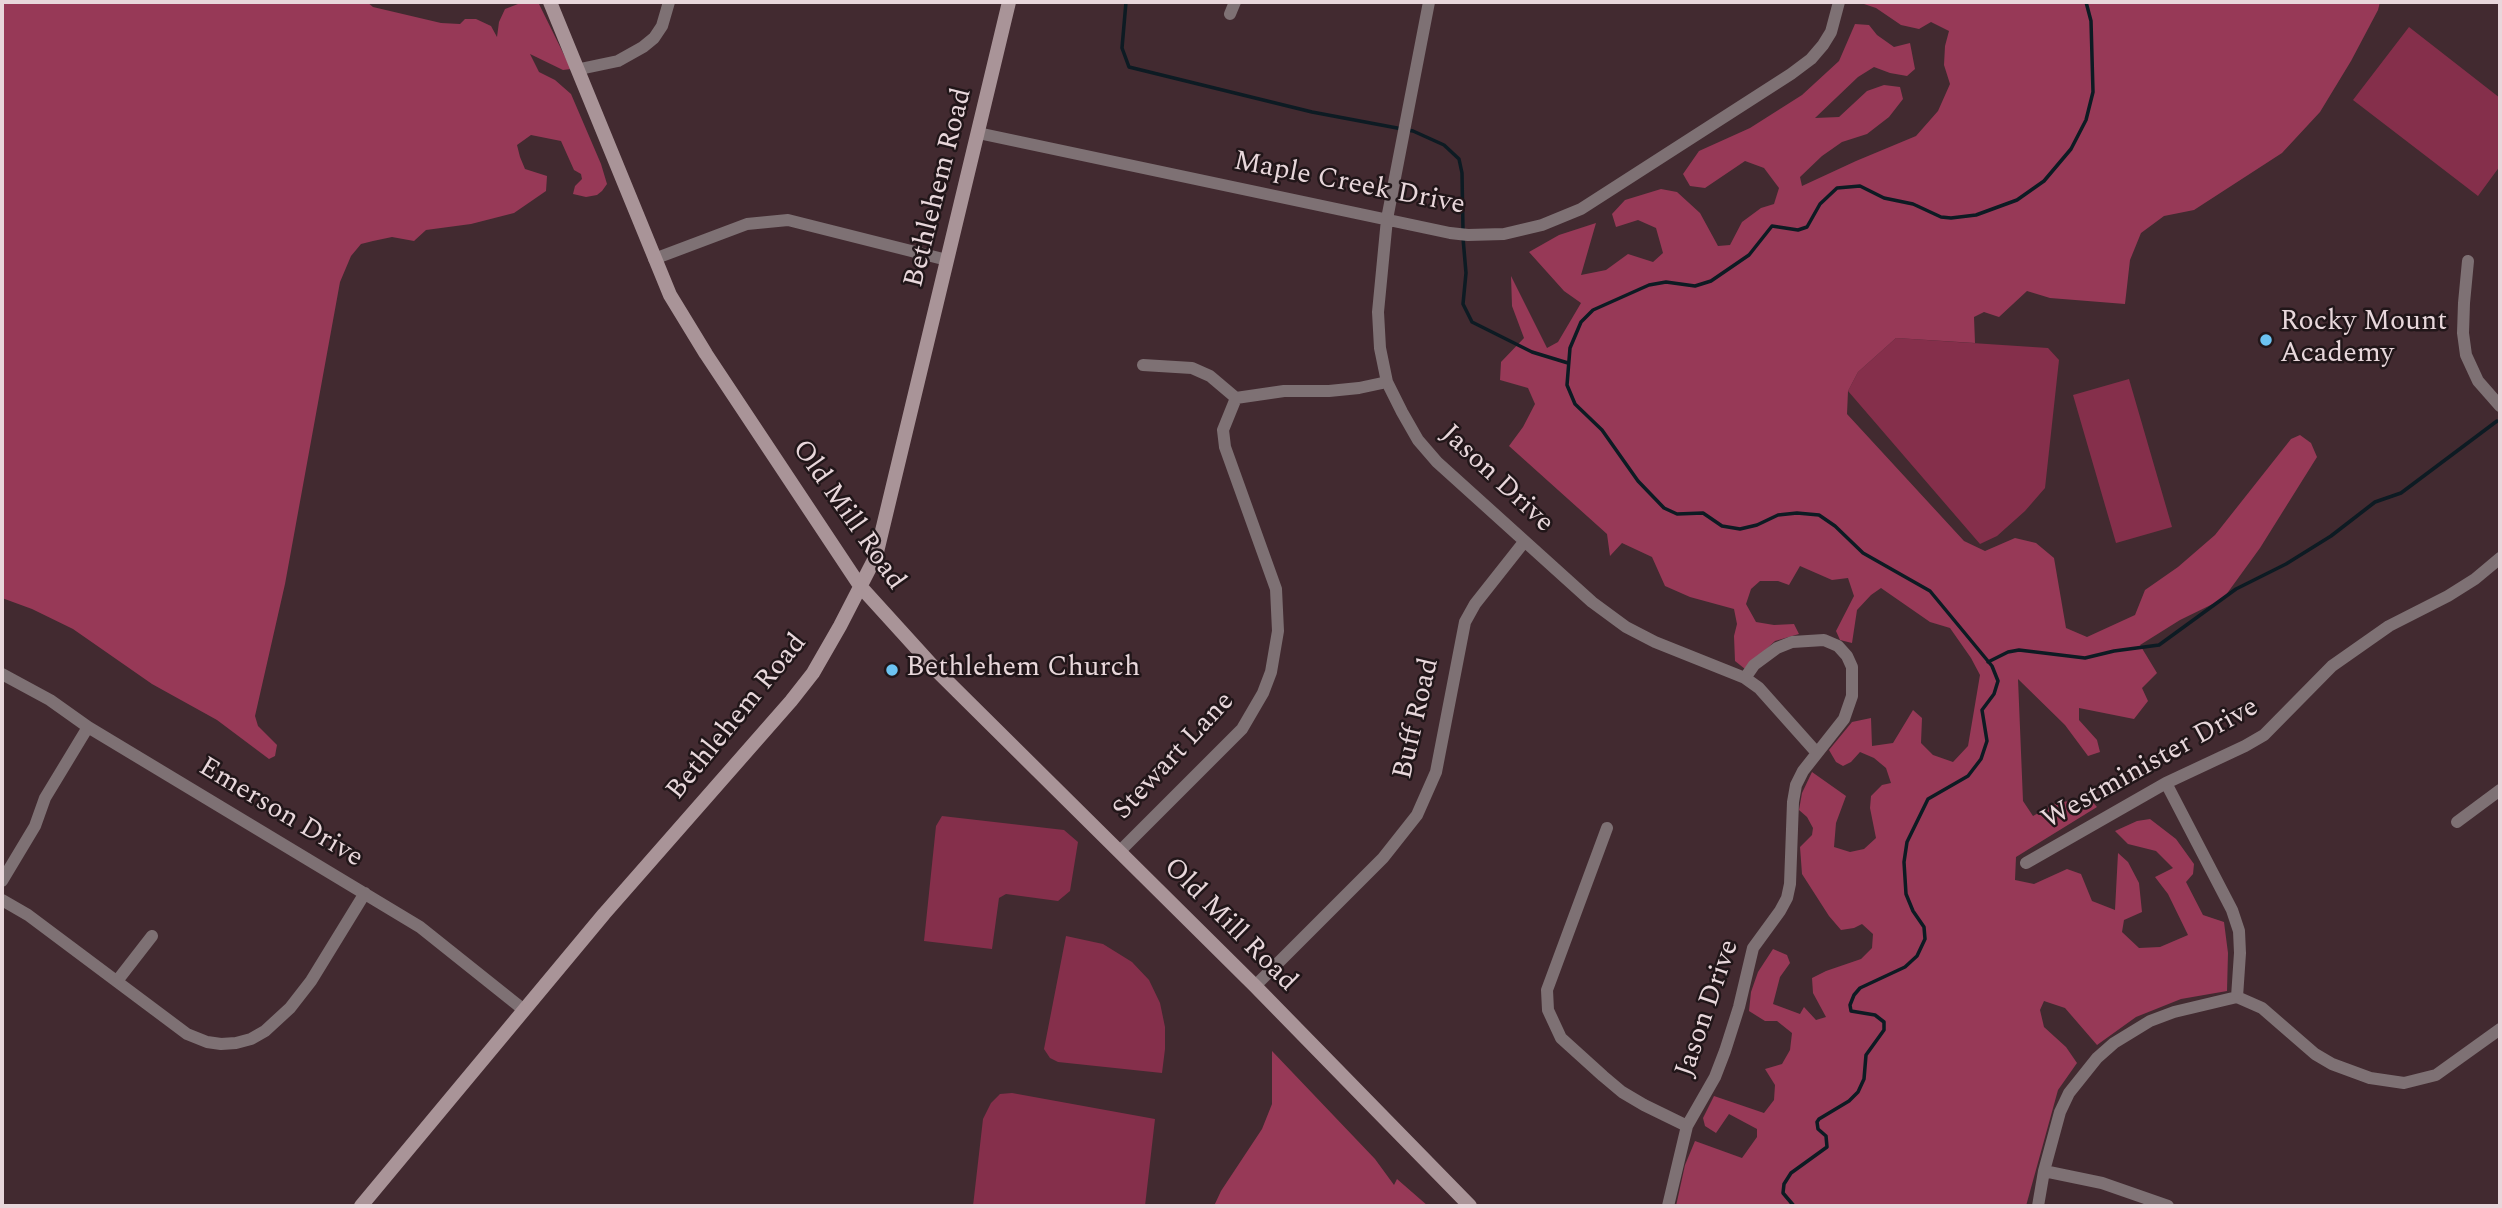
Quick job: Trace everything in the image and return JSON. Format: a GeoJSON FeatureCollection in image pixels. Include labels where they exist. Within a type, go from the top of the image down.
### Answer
{"type":"FeatureCollection","features":[{"type":"Feature","properties":{"kind":"street","name":"Old Mill Road"},"geometry":{"type":"LineString","coordinates":[[550,2],[670,295],[706,354],[860,586],[939,673],[1255,986],[1470,1206]]}},
{"type":"Feature","properties":{"kind":"street"},"geometry":{"type":"LineString","coordinates":[[579,69],[618,61],[643,47],[654,38],[662,26],[669,2]]}},
{"type":"Feature","properties":{"kind":"street","name":"Bethlehem Road"},"geometry":{"type":"LineString","coordinates":[[361,1206],[524,1010],[813,673],[860,586],[876,556],[1009,2]]}},
{"type":"Feature","properties":{"kind":"street","name":"Jason Drive"},"geometry":{"type":"LineString","coordinates":[[1429,2],[1387,219],[1378,312],[1380,348],[1387,382],[1418,440],[1437,462],[1592,602],[1626,627],[1684,655],[1745,678],[1759,688],[1817,753]]}},
{"type":"Feature","properties":{"kind":"street","name":"Maple Creek Drive"},"geometry":{"type":"LineString","coordinates":[[978,133],[1450,233],[1504,234],[1542,225],[1581,209],[1811,59],[1830,32],[1839,2]]}},
{"type":"Feature","properties":{"kind":"street"},"geometry":{"type":"LineString","coordinates":[[654,259],[747,224],[788,220],[947,260]]}},
{"type":"Feature","properties":{"kind":"street"},"geometry":{"type":"LineString","coordinates":[[2468,261],[2463,333],[2466,355],[2477,381],[2500,406]]}},
{"type":"Feature","properties":{"kind":"street"},"geometry":{"type":"LineString","coordinates":[[1143,365],[1192,368],[1210,376],[1236,398],[1284,391],[1359,388],[1387,382]]}},
{"type":"Feature","properties":{"kind":"street","name":"Stewart Lane"},"geometry":{"type":"LineString","coordinates":[[1120,851],[1242,729],[1263,693],[1271,672],[1278,631],[1276,589],[1225,447],[1223,430],[1236,398]]}},
{"type":"Feature","properties":{"kind":"street","name":"Buff Road"},"geometry":{"type":"LineString","coordinates":[[1255,986],[1383,858],[1417,815],[1436,772],[1465,622],[1475,604],[1524,542]]}},
{"type":"Feature","properties":{"kind":"street","name":"Westminister Drive"},"geometry":{"type":"LineString","coordinates":[[2026,863],[2166,782],[2264,735],[2332,666],[2389,625],[2448,596],[2475,579],[2500,558]]}},
{"type":"Feature","properties":{"kind":"street","name":"Jason Drive"},"geometry":{"type":"LineString","coordinates":[[1668,1206],[1687,1126],[1715,1077],[1725,1051],[1739,1007],[1752,948],[1787,898],[1796,785],[1803,771],[1834,734],[1850,708],[1852,667],[1838,646],[1824,640],[1792,642],[1764,656],[1745,678]]}},
{"type":"Feature","properties":{"kind":"street","name":"Emerson Drive"},"geometry":{"type":"LineString","coordinates":[[2,674],[50,700],[88,727],[420,927],[524,1010]]}},
{"type":"Feature","properties":{"kind":"street"},"geometry":{"type":"LineString","coordinates":[[2,881],[35,826],[45,799],[88,727]]}},
{"type":"Feature","properties":{"kind":"street"},"geometry":{"type":"LineString","coordinates":[[2166,782],[2232,910],[2239,932],[2237,997]]}},
{"type":"Feature","properties":{"kind":"street"},"geometry":{"type":"LineString","coordinates":[[2457,822],[2500,790]]}},
{"type":"Feature","properties":{"kind":"street"},"geometry":{"type":"LineString","coordinates":[[1606,828],[1548,990],[1548,1010],[1561,1038],[1622,1092],[1687,1126]]}},
{"type":"Feature","properties":{"kind":"street"},"geometry":{"type":"LineString","coordinates":[[2,900],[29,915],[187,1034],[221,1044],[251,1039],[265,1031],[290,1008],[311,981],[365,893]]}},
{"type":"Feature","properties":{"kind":"street"},"geometry":{"type":"LineString","coordinates":[[117,981],[152,936]]}},
{"type":"Feature","properties":{"kind":"street"},"geometry":{"type":"LineString","coordinates":[[2038,1206],[2044,1171],[2060,1112],[2081,1075],[2123,1037],[2150,1021],[2174,1012],[2237,997],[2262,1008],[2323,1059],[2351,1072],[2386,1082],[2404,1083],[2436,1075],[2500,1029]]}},
{"type":"Feature","properties":{"kind":"street"},"geometry":{"type":"LineString","coordinates":[[2044,1171],[2102,1183],[2168,1206]]}},
{"type":"Feature","properties":{"kind":"shaded area"},"geometry":{"type":"Polygon","coordinates":[[[2,2],[367,2],[373,7],[441,23],[460,24],[465,19],[476,19],[491,26],[497,37],[499,22],[505,9],[518,4],[538,2],[571,69],[563,70],[530,54],[539,72],[555,80],[571,94],[601,164],[607,184],[602,191],[586,197],[573,194],[575,186],[582,179],[581,174],[574,170],[561,141],[531,135],[517,145],[520,157],[525,169],[547,176],[546,191],[514,213],[471,224],[426,230],[414,241],[392,237],[361,244],[351,256],[340,282],[285,584],[255,716],[258,726],[277,745],[275,756],[269,759],[217,720],[152,684],[73,629],[2,598],[2,2]]]}},
{"type":"Feature","properties":{"kind":"shaded area"},"geometry":{"type":"Polygon","coordinates":[[[1858,2],[2380,2],[2351,61],[2320,112],[2282,153],[2194,210],[2164,216],[2141,233],[2130,260],[2125,304],[2050,298],[2027,291],[1999,317],[1984,312],[1974,317],[1975,343],[1896,338],[1858,372],[1848,391],[1847,414],[1964,541],[1985,551],[2015,538],[2036,543],[2054,558],[2066,628],[2087,637],[2135,615],[2145,590],[2178,567],[2215,535],[2291,439],[2300,435],[2311,443],[2317,457],[2260,548],[2223,599],[2180,620],[2140,645],[2157,673],[2142,688],[2148,701],[2134,719],[2079,708],[2079,720],[2097,740],[2100,752],[2088,756],[2065,725],[2018,679],[2023,801],[2033,816],[2056,803],[2089,798],[2097,807],[2016,857],[2015,880],[2034,884],[2067,869],[2081,874],[2092,901],[2115,910],[2118,853],[2128,862],[2139,883],[2142,912],[2124,920],[2122,932],[2139,948],[2160,947],[2188,935],[2168,894],[2155,877],[2173,868],[2156,851],[2128,844],[2115,831],[2137,821],[2150,819],[2176,839],[2194,864],[2193,874],[2186,882],[2203,915],[2224,922],[2228,953],[2227,991],[2181,999],[2136,1017],[2097,1045],[2065,1008],[2044,1001],[2040,1010],[2044,1027],[2066,1047],[2077,1063],[2058,1090],[2026,1206],[1676,1206],[1685,1165],[1695,1141],[1742,1158],[1757,1137],[1757,1129],[1729,1114],[1716,1133],[1705,1126],[1703,1118],[1714,1096],[1764,1113],[1774,1100],[1775,1085],[1765,1069],[1782,1064],[1790,1050],[1792,1033],[1777,1021],[1765,1021],[1749,1011],[1751,992],[1758,972],[1773,949],[1787,955],[1790,963],[1780,977],[1773,1004],[1800,1014],[1804,1007],[1816,1020],[1826,1017],[1813,993],[1812,978],[1861,959],[1872,948],[1873,934],[1862,924],[1841,930],[1802,874],[1800,847],[1812,835],[1813,828],[1799,810],[1802,793],[1812,772],[1846,796],[1836,823],[1834,847],[1850,852],[1864,849],[1876,838],[1870,808],[1871,796],[1882,785],[1891,783],[1886,768],[1874,758],[1860,752],[1843,766],[1836,762],[1829,750],[1852,722],[1871,718],[1872,746],[1893,743],[1913,710],[1922,718],[1921,743],[1933,755],[1953,762],[1968,746],[1980,675],[1950,628],[1930,622],[1881,588],[1857,610],[1852,643],[1840,640],[1836,631],[1854,596],[1848,578],[1832,580],[1800,566],[1789,585],[1778,581],[1760,581],[1751,589],[1746,604],[1756,622],[1794,624],[1799,634],[1775,641],[1745,669],[1735,661],[1734,636],[1737,624],[1734,609],[1690,597],[1665,586],[1652,557],[1622,543],[1610,556],[1607,534],[1509,446],[1535,404],[1528,388],[1500,380],[1501,362],[1524,338],[1512,306],[1511,276],[1547,348],[1558,342],[1581,303],[1564,291],[1529,252],[1559,235],[1596,223],[1581,275],[1606,270],[1628,254],[1653,262],[1663,253],[1656,228],[1638,220],[1616,227],[1612,214],[1625,200],[1661,189],[1677,192],[1700,213],[1718,246],[1730,245],[1742,222],[1761,208],[1774,204],[1779,188],[1764,168],[1745,161],[1705,188],[1690,186],[1683,174],[1699,151],[1750,128],[1802,95],[1839,61],[1855,24],[1869,25],[1877,35],[1894,47],[1910,43],[1915,69],[1907,76],[1874,67],[1858,77],[1815,118],[1839,117],[1867,91],[1884,85],[1900,87],[1903,99],[1889,117],[1867,134],[1842,142],[1822,156],[1800,177],[1802,186],[1916,136],[1938,111],[1950,84],[1944,65],[1949,31],[1931,22],[1919,29],[1901,25],[1876,8],[1858,2]]]}},
{"type":"Feature","properties":{"kind":"shaded area"},"geometry":{"type":"Polygon","coordinates":[[[2409,27],[2500,98],[2500,166],[2478,196],[2353,100],[2409,27]]]}},
{"type":"Feature","properties":{"kind":"shaded area"},"geometry":{"type":"Polygon","coordinates":[[[1896,338],[2048,348],[2059,360],[2045,488],[2025,511],[1997,536],[1980,544],[1848,391],[1858,372],[1896,338]]]}},
{"type":"Feature","properties":{"kind":"shaded area"},"geometry":{"type":"Polygon","coordinates":[[[2129,379],[2172,527],[2116,543],[2073,395],[2129,379]]]}},
{"type":"Feature","properties":{"kind":"shaded area"},"geometry":{"type":"Polygon","coordinates":[[[942,816],[1064,830],[1078,842],[1070,891],[1058,901],[1006,894],[999,898],[992,949],[924,941],[936,826],[942,816]]]}},
{"type":"Feature","properties":{"kind":"shaded area"},"geometry":{"type":"Polygon","coordinates":[[[1066,936],[1103,944],[1132,962],[1149,980],[1160,1003],[1165,1027],[1162,1073],[1058,1062],[1050,1058],[1044,1049],[1066,936]]]}},
{"type":"Feature","properties":{"kind":"shaded area"},"geometry":{"type":"Polygon","coordinates":[[[1272,1051],[1375,1159],[1394,1185],[1397,1179],[1428,1206],[1214,1206],[1262,1129],[1272,1104],[1272,1051]]]}},
{"type":"Feature","properties":{"kind":"shaded area"},"geometry":{"type":"Polygon","coordinates":[[[1012,1093],[1155,1119],[1145,1206],[973,1206],[983,1119],[991,1103],[1000,1094],[1012,1093]]]}},
{"type":"Feature","properties":{"kind":"waterway"},"geometry":{"type":"LineString","coordinates":[[1126,2],[1122,48],[1129,67],[1312,112],[1413,131],[1444,145],[1459,159],[1462,173],[1463,230]]}},
{"type":"Feature","properties":{"kind":"waterway"},"geometry":{"type":"LineString","coordinates":[[1794,1206],[1783,1193],[1784,1184],[1791,1173],[1827,1147],[1826,1136],[1818,1129],[1817,1122],[1858,1092],[1864,1079],[1866,1055],[1884,1030],[1884,1022],[1875,1015],[1851,1011],[1854,995],[1860,988],[1905,967],[1917,956],[1925,939],[1924,927],[1906,894],[1904,862],[1907,842],[1928,799],[1968,776],[1981,759],[1987,741],[1982,710],[1994,694],[1998,681],[1992,666],[1930,591],[1863,553],[1835,526],[1819,515],[1778,515],[1757,525],[1740,529],[1722,526],[1703,513],[1677,514],[1664,508],[1638,481],[1602,430],[1575,404],[1567,385],[1570,348],[1581,322],[1593,310],[1649,285],[1666,282],[1695,286],[1711,281],[1749,255],[1772,226],[1798,230],[1807,227],[1820,204],[1837,188],[1860,186],[1884,198],[1913,204],[1941,217],[1951,218],[1976,215],[2017,200],[2044,181],[2071,149],[2086,120],[2093,92],[2091,21],[2086,2]]}},
{"type":"Feature","properties":{"kind":"waterway"},"geometry":{"type":"LineString","coordinates":[[1463,238],[1466,273],[1463,304],[1472,322],[1532,352],[1568,363]]}},
{"type":"Feature","properties":{"kind":"waterway"},"geometry":{"type":"LineString","coordinates":[[1988,662],[2008,652],[2019,650],[2085,658],[2159,645],[2236,589],[2286,564],[2331,536],[2375,502],[2401,493],[2497,421]]}},
{"type":"Feature","properties":{"kind":"place","name":"Rocky Mount Academy"},"geometry":{"type":"Point","coordinates":[2266,340]}},
{"type":"Feature","properties":{"kind":"place","name":"Bethlehem Church"},"geometry":{"type":"Point","coordinates":[892,670]}}]}
